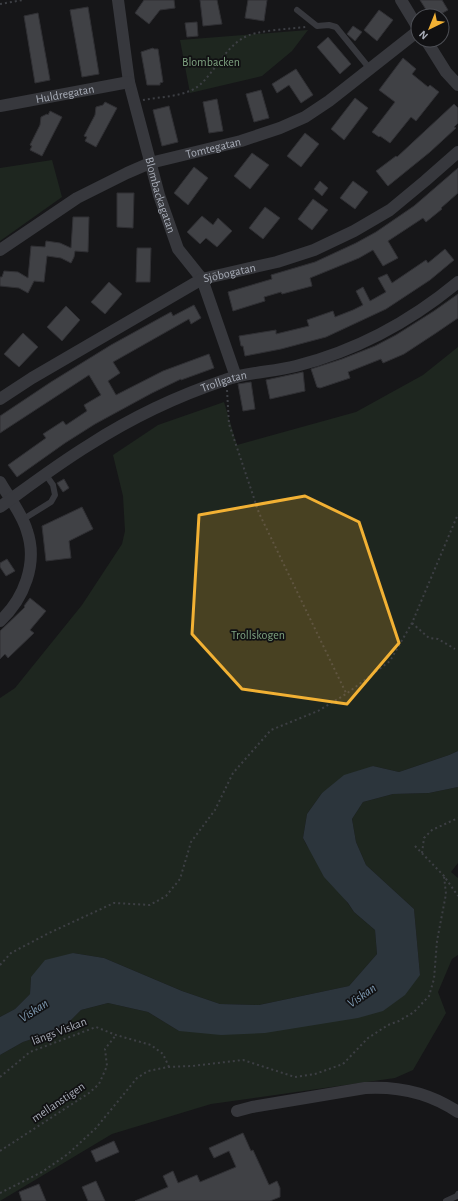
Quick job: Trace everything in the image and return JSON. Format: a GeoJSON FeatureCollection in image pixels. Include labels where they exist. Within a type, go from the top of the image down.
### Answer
{"type":"FeatureCollection","features":[{"type":"Feature","properties":{"kind":"street","name":"Blombackagatan"},"geometry":{"type":"LineString","coordinates":[[118,0],[129,82],[159,195],[178,249],[202,279],[231,378]]}},
{"type":"Feature","properties":{"kind":"street"},"geometry":{"type":"LineString","coordinates":[[401,0],[410,15]]}},
{"type":"Feature","properties":{"kind":"street","name":"Tomtegatan"},"geometry":{"type":"LineString","coordinates":[[0,250],[77,198],[127,173],[150,163],[241,141],[280,128],[305,117],[329,101],[410,37]]}},
{"type":"Feature","properties":{"kind":"street"},"geometry":{"type":"LineString","coordinates":[[431,48],[446,72],[458,85]]}},
{"type":"Feature","properties":{"kind":"street","name":"Huldregatan"},"geometry":{"type":"LineString","coordinates":[[0,106],[129,82]]}},
{"type":"Feature","properties":{"kind":"street","name":"Sjöbogatan"},"geometry":{"type":"LineString","coordinates":[[0,399],[32,378],[202,279],[277,262],[314,250],[354,231],[390,210],[458,152]]}},
{"type":"Feature","properties":{"kind":"street","name":"Trollgatan"},"geometry":{"type":"LineString","coordinates":[[0,507],[89,444],[156,407],[231,378],[295,366],[341,352],[421,310],[458,282]]}},
{"type":"Feature","properties":{"kind":"street"},"geometry":{"type":"LineString","coordinates":[[0,482],[28,531],[31,552],[28,577],[20,597],[0,621]]}},
{"type":"Feature","properties":{"kind":"street"},"geometry":{"type":"LineString","coordinates":[[237,1111],[252,1106],[365,1088],[382,1087],[396,1088],[420,1094],[458,1112]]}},
{"type":"Feature","properties":{"kind":"lane"},"geometry":{"type":"LineString","coordinates":[[297,10],[317,26],[329,25],[336,27],[370,69]]}},
{"type":"Feature","properties":{"kind":"lane"},"geometry":{"type":"LineString","coordinates":[[22,520],[51,502],[55,495],[53,485],[46,475]]}},
{"type":"Feature","properties":{"kind":"lane"},"geometry":{"type":"LineString","coordinates":[[446,1201],[457,1196],[458,1194]]}},
{"type":"Feature","properties":{"kind":"path"},"geometry":{"type":"LineString","coordinates":[[0,4],[23,0]]}},
{"type":"Feature","properties":{"kind":"path"},"geometry":{"type":"LineString","coordinates":[[134,101],[180,94],[192,90],[204,80],[228,49],[244,37],[254,34],[317,26]]}},
{"type":"Feature","properties":{"kind":"path"},"geometry":{"type":"LineString","coordinates":[[231,378],[230,424],[259,513],[346,694]]}},
{"type":"Feature","properties":{"kind":"path"},"geometry":{"type":"LineString","coordinates":[[0,966],[10,953],[114,903],[150,905],[166,896],[180,880],[191,842],[215,810],[233,773],[271,730],[318,711],[346,694],[390,661],[412,623],[458,514]]}},
{"type":"Feature","properties":{"kind":"path"},"geometry":{"type":"LineString","coordinates":[[412,623],[429,638],[438,639],[455,649]]}},
{"type":"Feature","properties":{"kind":"path"},"geometry":{"type":"LineString","coordinates":[[422,853],[424,838],[432,830],[458,818]]}},
{"type":"Feature","properties":{"kind":"path"},"geometry":{"type":"LineString","coordinates":[[415,846],[444,876],[458,896]]}},
{"type":"Feature","properties":{"kind":"path"},"geometry":{"type":"LineString","coordinates":[[0,1193],[42,1172],[68,1154],[96,1128],[137,1078],[148,1071],[169,1067],[243,1060],[295,1077],[315,1074],[343,1064],[368,1038],[388,1025],[399,1021],[414,1012],[429,996],[434,979],[440,920],[446,894],[444,876]]}},
{"type":"Feature","properties":{"kind":"path","name":"längs Viskan"},"geometry":{"type":"LineString","coordinates":[[0,1077],[30,1052],[96,1027],[116,1035],[150,1045],[162,1054],[169,1067]]}},
{"type":"Feature","properties":{"kind":"path","name":"mellanstigen"},"geometry":{"type":"LineString","coordinates":[[0,1151],[89,1093],[99,1084],[107,1066],[105,1050],[116,1035]]}},
{"type":"Feature","properties":{"kind":"highlighted area"},"geometry":{"type":"Polygon","coordinates":[[[305,496],[359,522],[399,643],[347,704],[242,689],[192,634],[199,515],[305,496]]]}},
{"type":"Feature","properties":{"kind":"green space","name":"Blombacken"},"geometry":{"type":"Polygon","coordinates":[[[308,30],[292,51],[262,76],[190,93],[180,40],[308,30]]]}},
{"type":"Feature","properties":{"kind":"green space"},"geometry":{"type":"Polygon","coordinates":[[[52,160],[62,197],[0,241],[0,168],[52,160]]]}},
{"type":"Feature","properties":{"kind":"green space","name":"Trollskogen"},"geometry":{"type":"Polygon","coordinates":[[[458,347],[458,751],[399,772],[373,766],[322,793],[307,814],[303,838],[354,912],[375,930],[377,954],[349,986],[259,1005],[220,1004],[182,991],[104,958],[73,953],[31,977],[30,994],[15,1009],[0,1017],[0,698],[15,688],[82,605],[122,544],[125,531],[123,496],[113,455],[158,425],[224,402],[237,445],[356,412],[423,375],[458,347]]]}},
{"type":"Feature","properties":{"kind":"green space"},"geometry":{"type":"Polygon","coordinates":[[[458,787],[458,863],[451,872],[458,878],[458,955],[452,959],[438,992],[446,1013],[413,1070],[395,1078],[211,1104],[112,1134],[0,1201],[0,1055],[23,1042],[62,1029],[81,1010],[108,1003],[148,1012],[179,1031],[420,975],[414,909],[366,865],[356,842],[352,819],[363,802],[393,794],[429,793],[458,787]]]}},
{"type":"Feature","properties":{"kind":"water","name":"Viskan"},"geometry":{"type":"Polygon","coordinates":[[[458,751],[458,787],[429,793],[393,794],[363,802],[352,819],[356,842],[366,865],[414,909],[420,975],[405,995],[383,1011],[358,1018],[265,1033],[221,1035],[179,1031],[148,1012],[108,1003],[81,1010],[62,1029],[23,1042],[0,1055],[0,1017],[15,1009],[30,994],[31,977],[45,960],[73,953],[104,958],[182,991],[220,1004],[259,1005],[349,986],[377,954],[375,930],[354,912],[348,903],[324,877],[303,838],[307,814],[322,793],[344,775],[373,766],[399,772],[458,751]]]}},
{"type":"Feature","properties":{"kind":"building"},"geometry":{"type":"Polygon","coordinates":[[[144,0],[174,0],[175,8],[160,10],[149,24],[135,13],[144,0]]]}},
{"type":"Feature","properties":{"kind":"building"},"geometry":{"type":"Polygon","coordinates":[[[200,0],[217,0],[222,24],[203,26],[200,0]]]}},
{"type":"Feature","properties":{"kind":"building"},"geometry":{"type":"Polygon","coordinates":[[[248,0],[267,0],[264,21],[245,18],[248,0]]]}},
{"type":"Feature","properties":{"kind":"building"},"geometry":{"type":"Polygon","coordinates":[[[420,0],[442,0],[447,8],[425,8],[420,0]]]}},
{"type":"Feature","properties":{"kind":"building"},"geometry":{"type":"Polygon","coordinates":[[[88,7],[99,74],[82,77],[70,10],[88,7]]]}},
{"type":"Feature","properties":{"kind":"building"},"geometry":{"type":"Polygon","coordinates":[[[379,10],[393,20],[377,41],[364,30],[379,10]]]}},
{"type":"Feature","properties":{"kind":"building"},"geometry":{"type":"Polygon","coordinates":[[[38,13],[50,80],[35,83],[24,16],[38,13]]]}},
{"type":"Feature","properties":{"kind":"building"},"geometry":{"type":"Polygon","coordinates":[[[197,22],[198,36],[187,37],[185,23],[197,22]]]}},
{"type":"Feature","properties":{"kind":"building"},"geometry":{"type":"Polygon","coordinates":[[[353,26],[362,32],[355,41],[347,34],[353,26]]]}},
{"type":"Feature","properties":{"kind":"building"},"geometry":{"type":"Polygon","coordinates":[[[328,37],[351,64],[340,74],[317,47],[328,37]]]}},
{"type":"Feature","properties":{"kind":"building"},"geometry":{"type":"Polygon","coordinates":[[[153,48],[158,49],[163,82],[160,83],[160,85],[147,85],[141,52],[153,48]]]}},
{"type":"Feature","properties":{"kind":"building"},"geometry":{"type":"Polygon","coordinates":[[[403,58],[416,69],[412,74],[428,87],[430,85],[439,92],[416,121],[411,117],[390,143],[372,132],[395,102],[379,90],[403,58]]]}},
{"type":"Feature","properties":{"kind":"building"},"geometry":{"type":"Polygon","coordinates":[[[296,69],[313,95],[301,103],[289,85],[277,93],[272,84],[296,69]]]}},
{"type":"Feature","properties":{"kind":"building"},"geometry":{"type":"Polygon","coordinates":[[[261,90],[269,118],[254,122],[246,94],[261,90]]]}},
{"type":"Feature","properties":{"kind":"building"},"geometry":{"type":"Polygon","coordinates":[[[355,98],[368,108],[344,140],[331,129],[355,98]]]}},
{"type":"Feature","properties":{"kind":"building"},"geometry":{"type":"Polygon","coordinates":[[[217,99],[223,131],[209,133],[203,102],[217,99]]]}},
{"type":"Feature","properties":{"kind":"building"},"geometry":{"type":"Polygon","coordinates":[[[105,102],[117,108],[96,147],[85,141],[87,137],[84,136],[95,115],[96,107],[103,105],[105,102]]]}},
{"type":"Feature","properties":{"kind":"building"},"geometry":{"type":"Polygon","coordinates":[[[454,104],[458,108],[458,123],[454,127],[456,128],[430,152],[388,186],[376,171],[396,156],[397,157],[454,104]]]}},
{"type":"Feature","properties":{"kind":"building"},"geometry":{"type":"Polygon","coordinates":[[[169,106],[178,142],[162,146],[153,110],[169,106]]]}},
{"type":"Feature","properties":{"kind":"building"},"geometry":{"type":"Polygon","coordinates":[[[50,111],[62,117],[42,156],[30,150],[32,146],[30,145],[40,125],[41,117],[47,114],[48,115],[50,111]]]}},
{"type":"Feature","properties":{"kind":"building"},"geometry":{"type":"Polygon","coordinates":[[[305,133],[319,144],[301,167],[287,156],[305,133]]]}},
{"type":"Feature","properties":{"kind":"building"},"geometry":{"type":"Polygon","coordinates":[[[252,153],[269,165],[250,189],[234,176],[252,153]]]}},
{"type":"Feature","properties":{"kind":"building"},"geometry":{"type":"Polygon","coordinates":[[[194,167],[208,178],[188,205],[174,193],[194,167]]]}},
{"type":"Feature","properties":{"kind":"building"},"geometry":{"type":"Polygon","coordinates":[[[458,168],[458,193],[426,222],[423,218],[388,241],[398,258],[383,266],[373,250],[359,258],[310,278],[312,286],[264,297],[265,301],[233,311],[228,292],[272,279],[271,275],[315,262],[356,243],[376,232],[414,206],[458,168]]]}},
{"type":"Feature","properties":{"kind":"building"},"geometry":{"type":"Polygon","coordinates":[[[320,181],[328,188],[322,196],[314,189],[320,181]]]}},
{"type":"Feature","properties":{"kind":"building"},"geometry":{"type":"Polygon","coordinates":[[[353,181],[368,192],[355,209],[340,198],[353,181]]]}},
{"type":"Feature","properties":{"kind":"building"},"geometry":{"type":"Polygon","coordinates":[[[117,193],[134,193],[133,228],[117,227],[117,193]]]}},
{"type":"Feature","properties":{"kind":"building"},"geometry":{"type":"Polygon","coordinates":[[[313,199],[328,210],[312,230],[298,219],[313,199]]]}},
{"type":"Feature","properties":{"kind":"building"},"geometry":{"type":"Polygon","coordinates":[[[265,207],[280,218],[263,239],[249,228],[265,207]]]}},
{"type":"Feature","properties":{"kind":"building"},"geometry":{"type":"Polygon","coordinates":[[[202,216],[213,225],[218,218],[232,231],[217,247],[206,238],[200,244],[187,232],[202,216]]]}},
{"type":"Feature","properties":{"kind":"building"},"geometry":{"type":"Polygon","coordinates":[[[73,217],[89,217],[88,252],[75,251],[71,263],[61,258],[47,256],[44,282],[34,281],[28,293],[19,288],[0,286],[0,277],[2,277],[4,271],[18,272],[28,278],[31,246],[45,247],[46,241],[60,243],[71,248],[73,217]]]}},
{"type":"Feature","properties":{"kind":"building"},"geometry":{"type":"Polygon","coordinates":[[[137,248],[151,248],[150,282],[136,282],[137,248]]]}},
{"type":"Feature","properties":{"kind":"building"},"geometry":{"type":"Polygon","coordinates":[[[445,249],[454,260],[430,280],[386,309],[326,337],[281,349],[245,356],[239,336],[276,330],[276,334],[309,326],[307,320],[333,311],[335,317],[353,310],[363,305],[356,291],[363,287],[370,301],[386,292],[378,278],[387,274],[392,283],[426,260],[428,263],[445,249]]]}},
{"type":"Feature","properties":{"kind":"building"},"geometry":{"type":"Polygon","coordinates":[[[109,282],[122,294],[105,314],[91,302],[109,282]]]}},
{"type":"Feature","properties":{"kind":"building"},"geometry":{"type":"Polygon","coordinates":[[[458,294],[458,318],[436,333],[404,354],[383,363],[381,359],[348,372],[350,378],[320,388],[317,387],[311,369],[375,346],[396,335],[458,294]]]}},
{"type":"Feature","properties":{"kind":"building"},"geometry":{"type":"Polygon","coordinates":[[[194,305],[201,318],[191,324],[189,319],[113,362],[120,373],[108,381],[116,395],[163,371],[209,354],[214,368],[181,379],[95,424],[17,477],[8,465],[46,438],[43,434],[63,421],[66,425],[87,411],[84,405],[101,395],[89,375],[0,433],[0,416],[111,345],[171,312],[173,316],[194,305]]]}},
{"type":"Feature","properties":{"kind":"building"},"geometry":{"type":"Polygon","coordinates":[[[66,306],[80,320],[62,341],[47,327],[66,306]]]}},
{"type":"Feature","properties":{"kind":"building"},"geometry":{"type":"Polygon","coordinates":[[[23,333],[38,347],[19,367],[4,354],[23,333]]]}},
{"type":"Feature","properties":{"kind":"building"},"geometry":{"type":"Polygon","coordinates":[[[303,372],[305,391],[270,399],[266,380],[303,372]]]}},
{"type":"Feature","properties":{"kind":"building"},"geometry":{"type":"Polygon","coordinates":[[[251,382],[255,409],[243,411],[238,384],[251,382]]]}},
{"type":"Feature","properties":{"kind":"building"},"geometry":{"type":"Polygon","coordinates":[[[64,479],[69,488],[63,492],[57,483],[64,479]]]}},
{"type":"Feature","properties":{"kind":"building"},"geometry":{"type":"Polygon","coordinates":[[[82,507],[93,529],[69,541],[71,558],[46,561],[42,526],[82,507]]]}},
{"type":"Feature","properties":{"kind":"building"},"geometry":{"type":"Polygon","coordinates":[[[7,559],[15,571],[6,576],[0,567],[0,563],[7,559]]]}},
{"type":"Feature","properties":{"kind":"building"},"geometry":{"type":"Polygon","coordinates":[[[30,598],[46,611],[30,630],[34,633],[8,658],[5,654],[0,659],[0,631],[25,607],[24,606],[30,598]]]}},
{"type":"Feature","properties":{"kind":"building"},"geometry":{"type":"Polygon","coordinates":[[[243,1133],[251,1151],[253,1150],[269,1185],[277,1181],[280,1188],[280,1197],[270,1201],[135,1201],[168,1187],[163,1176],[173,1171],[178,1183],[197,1175],[200,1182],[236,1167],[229,1151],[214,1158],[209,1148],[243,1133]]]}},
{"type":"Feature","properties":{"kind":"building"},"geometry":{"type":"Polygon","coordinates":[[[114,1141],[119,1152],[96,1162],[91,1151],[114,1141]]]}},
{"type":"Feature","properties":{"kind":"building"},"geometry":{"type":"Polygon","coordinates":[[[96,1181],[105,1201],[88,1201],[82,1187],[96,1181]]]}},
{"type":"Feature","properties":{"kind":"building"},"geometry":{"type":"Polygon","coordinates":[[[39,1184],[46,1201],[22,1201],[19,1192],[39,1184]]]}}]}
